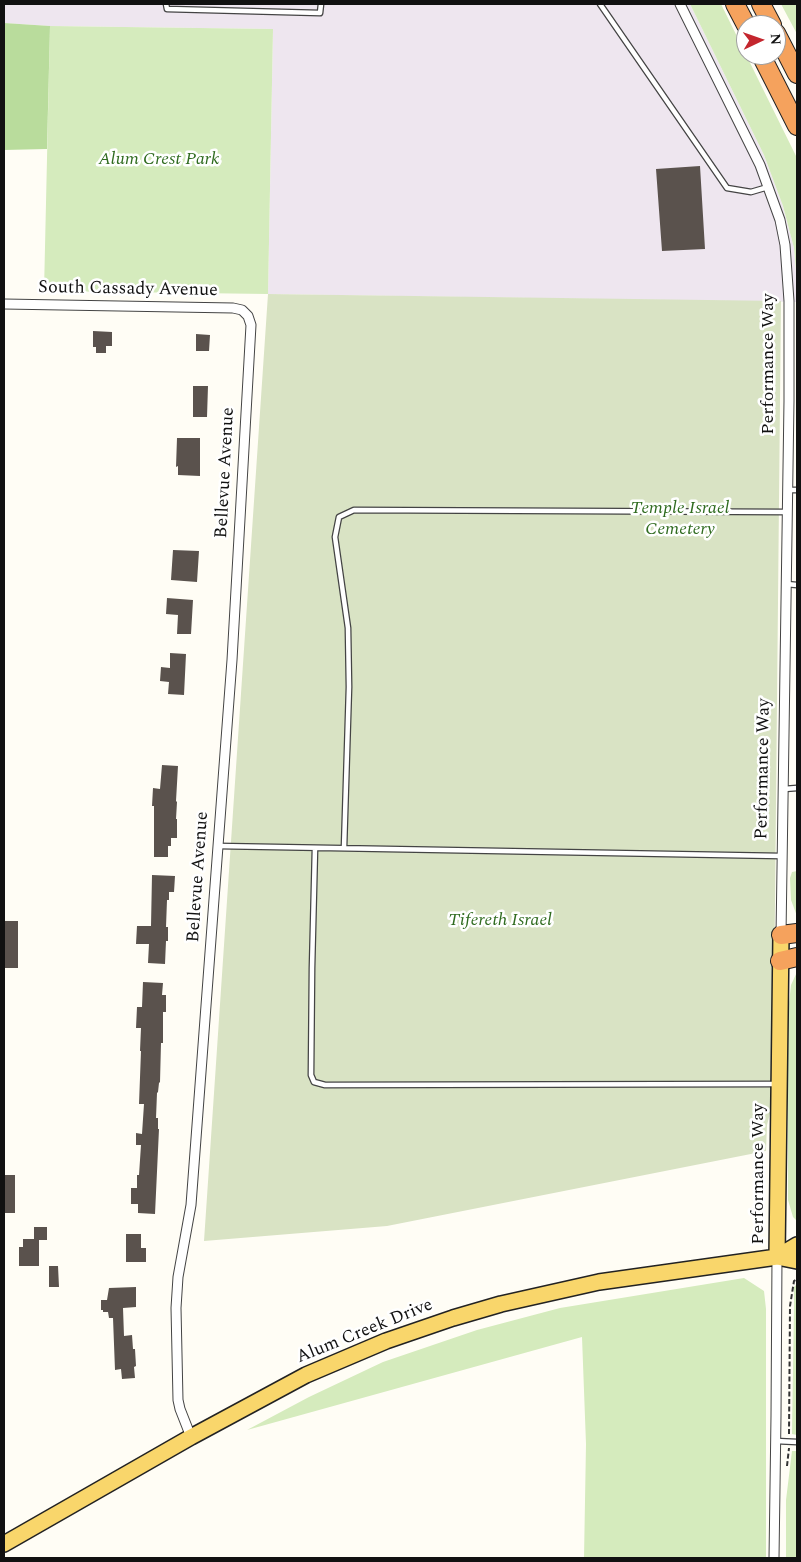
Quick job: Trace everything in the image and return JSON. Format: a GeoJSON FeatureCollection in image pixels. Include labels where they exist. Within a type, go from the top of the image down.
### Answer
{"type":"FeatureCollection","features":[{"type":"Feature","properties":{"kind":"highway"},"geometry":{"type":"LineString","coordinates":[[786,53],[797,74]]}},
{"type":"Feature","properties":{"kind":"highway"},"geometry":{"type":"LineString","coordinates":[[766,65],[797,126]]}},
{"type":"Feature","properties":{"kind":"highway"},"geometry":{"type":"LineString","coordinates":[[780,961],[797,956]]}},
{"type":"Feature","properties":{"kind":"main road","name":"Performance Way"},"geometry":{"type":"LineString","coordinates":[[776,1257],[780,961],[789,934]]}},
{"type":"Feature","properties":{"kind":"main road","name":"Alum Creek Drive"},"geometry":{"type":"LineString","coordinates":[[776,1257],[797,1245]]}},
{"type":"Feature","properties":{"kind":"main road","name":"Alum Creek Drive"},"geometry":{"type":"LineString","coordinates":[[4,1544],[192,1437],[306,1375],[386,1341],[453,1318],[517,1300],[599,1282],[776,1257],[797,1262]]}},
{"type":"Feature","properties":{"kind":"street","name":"Performance Way"},"geometry":{"type":"LineString","coordinates":[[680,4],[749,143],[780,220],[785,245],[789,319],[781,856],[789,934]]}},
{"type":"Feature","properties":{"kind":"street","name":"South Cassady Avenue"},"geometry":{"type":"LineString","coordinates":[[4,304],[233,308],[242,310],[248,316]]}},
{"type":"Feature","properties":{"kind":"street","name":"Bellevue Avenue"},"geometry":{"type":"LineString","coordinates":[[192,1437],[178,1400],[176,1308],[178,1277],[191,1205],[218,846],[232,650],[250,325],[248,316]]}},
{"type":"Feature","properties":{"kind":"street","name":"Performance Way"},"geometry":{"type":"LineString","coordinates":[[774,1558],[776,1257]]}},
{"type":"Feature","properties":{"kind":"lane"},"geometry":{"type":"LineString","coordinates":[[166,4],[168,9],[320,14],[321,4]]}},
{"type":"Feature","properties":{"kind":"lane"},"geometry":{"type":"LineString","coordinates":[[600,4],[727,188],[751,192],[768,188]]}},
{"type":"Feature","properties":{"kind":"lane"},"geometry":{"type":"LineString","coordinates":[[787,490],[797,490]]}},
{"type":"Feature","properties":{"kind":"lane"},"geometry":{"type":"LineString","coordinates":[[344,848],[349,687],[348,628],[334,537],[339,516],[354,510],[787,512]]}},
{"type":"Feature","properties":{"kind":"lane"},"geometry":{"type":"LineString","coordinates":[[786,584],[797,585]]}},
{"type":"Feature","properties":{"kind":"lane"},"geometry":{"type":"LineString","coordinates":[[782,790],[797,788]]}},
{"type":"Feature","properties":{"kind":"lane"},"geometry":{"type":"LineString","coordinates":[[218,846],[781,856]]}},
{"type":"Feature","properties":{"kind":"lane"},"geometry":{"type":"LineString","coordinates":[[315,848],[310,1075],[314,1082],[325,1085],[778,1084]]}},
{"type":"Feature","properties":{"kind":"lane"},"geometry":{"type":"LineString","coordinates":[[776,1441],[797,1442]]}},
{"type":"Feature","properties":{"kind":"path"},"geometry":{"type":"LineString","coordinates":[[787,1468],[789,1442],[790,1306],[794,1281],[797,1279]]}},
{"type":"Feature","properties":{"kind":"shaded area"},"geometry":{"type":"Polygon","coordinates":[[[4,4],[690,4],[764,155],[783,206],[794,248],[797,302],[268,294],[273,29],[50,26],[4,23],[4,4]]]}},
{"type":"Feature","properties":{"kind":"green space"},"geometry":{"type":"Polygon","coordinates":[[[690,4],[721,4],[736,34],[736,65],[751,65],[797,158],[797,281],[794,248],[783,206],[764,155],[690,4]]]}},
{"type":"Feature","properties":{"kind":"green space"},"geometry":{"type":"Polygon","coordinates":[[[781,4],[797,4],[797,34],[781,4]]]}},
{"type":"Feature","properties":{"kind":"green space"},"geometry":{"type":"Polygon","coordinates":[[[4,23],[50,26],[47,149],[4,150],[4,23]]]}},
{"type":"Feature","properties":{"kind":"green space","name":"Alum Crest Park"},"geometry":{"type":"Polygon","coordinates":[[[50,26],[273,29],[268,294],[44,291],[50,26]]]}},
{"type":"Feature","properties":{"kind":"green space","name":"Tifereth Israel"},"geometry":{"type":"Polygon","coordinates":[[[268,294],[781,301],[773,1102],[767,1125],[766,1151],[387,1226],[204,1241],[268,294]]]}},
{"type":"Feature","properties":{"kind":"green space"},"geometry":{"type":"Polygon","coordinates":[[[797,871],[797,916],[791,900],[790,878],[792,872],[797,871]]]}},
{"type":"Feature","properties":{"kind":"green space"},"geometry":{"type":"Polygon","coordinates":[[[797,972],[797,1221],[793,1217],[788,1200],[788,1013],[791,985],[797,972]]]}},
{"type":"Feature","properties":{"kind":"green space"},"geometry":{"type":"Polygon","coordinates":[[[744,1278],[764,1291],[766,1309],[766,1558],[584,1558],[586,1444],[582,1337],[247,1430],[309,1397],[383,1362],[477,1330],[560,1308],[744,1278]]]}},
{"type":"Feature","properties":{"kind":"green space"},"geometry":{"type":"Polygon","coordinates":[[[797,1284],[797,1435],[792,1434],[794,1287],[797,1284]]]}},
{"type":"Feature","properties":{"kind":"green space"},"geometry":{"type":"Polygon","coordinates":[[[792,1451],[797,1451],[797,1558],[786,1558],[786,1500],[792,1451]]]}},
{"type":"Feature","properties":{"kind":"building"},"geometry":{"type":"Polygon","coordinates":[[[700,166],[705,249],[662,251],[656,169],[700,166]]]}},
{"type":"Feature","properties":{"kind":"building"},"geometry":{"type":"Polygon","coordinates":[[[93,331],[112,332],[112,346],[106,346],[106,353],[96,353],[96,347],[93,347],[93,331]]]}},
{"type":"Feature","properties":{"kind":"building"},"geometry":{"type":"Polygon","coordinates":[[[196,334],[210,335],[209,351],[196,351],[196,334]]]}},
{"type":"Feature","properties":{"kind":"building"},"geometry":{"type":"Polygon","coordinates":[[[193,386],[208,386],[207,417],[193,417],[193,386]]]}},
{"type":"Feature","properties":{"kind":"building"},"geometry":{"type":"Polygon","coordinates":[[[177,438],[200,438],[200,476],[178,475],[178,466],[176,467],[177,438]]]}},
{"type":"Feature","properties":{"kind":"building"},"geometry":{"type":"Polygon","coordinates":[[[173,550],[199,551],[197,582],[171,580],[173,550]]]}},
{"type":"Feature","properties":{"kind":"building"},"geometry":{"type":"Polygon","coordinates":[[[167,598],[193,600],[191,634],[177,634],[178,615],[166,614],[167,598]]]}},
{"type":"Feature","properties":{"kind":"building"},"geometry":{"type":"Polygon","coordinates":[[[170,653],[186,654],[184,695],[168,694],[169,682],[160,681],[161,667],[170,668],[170,653]]]}},
{"type":"Feature","properties":{"kind":"building"},"geometry":{"type":"Polygon","coordinates":[[[162,765],[178,766],[176,801],[177,838],[171,838],[171,846],[168,846],[168,857],[154,857],[153,788],[160,789],[162,765]]]}},
{"type":"Feature","properties":{"kind":"building"},"geometry":{"type":"Polygon","coordinates":[[[152,875],[175,876],[174,892],[169,892],[169,900],[167,900],[166,927],[168,927],[168,941],[166,941],[165,964],[148,963],[149,944],[136,944],[137,926],[151,926],[152,875]]]}},
{"type":"Feature","properties":{"kind":"building"},"geometry":{"type":"Polygon","coordinates":[[[4,921],[18,921],[18,968],[4,968],[4,921]]]}},
{"type":"Feature","properties":{"kind":"building"},"geometry":{"type":"Polygon","coordinates":[[[143,982],[163,983],[162,995],[166,995],[166,1012],[163,1012],[160,1082],[157,1093],[156,1118],[158,1118],[159,1129],[155,1214],[138,1213],[138,1204],[131,1204],[131,1188],[137,1188],[137,1175],[139,1175],[141,1145],[136,1145],[136,1133],[142,1134],[144,1104],[139,1104],[141,1028],[136,1028],[137,1007],[142,1007],[143,982]]]}},
{"type":"Feature","properties":{"kind":"building"},"geometry":{"type":"Polygon","coordinates":[[[4,1175],[15,1175],[15,1213],[4,1213],[4,1175]]]}},
{"type":"Feature","properties":{"kind":"building"},"geometry":{"type":"Polygon","coordinates":[[[34,1227],[47,1227],[47,1240],[39,1240],[39,1266],[19,1266],[19,1247],[23,1247],[23,1239],[34,1239],[34,1227]]]}},
{"type":"Feature","properties":{"kind":"building"},"geometry":{"type":"Polygon","coordinates":[[[126,1234],[141,1234],[141,1248],[146,1248],[146,1262],[126,1262],[126,1234]]]}},
{"type":"Feature","properties":{"kind":"building"},"geometry":{"type":"Polygon","coordinates":[[[49,1266],[58,1266],[59,1287],[49,1287],[49,1266]]]}},
{"type":"Feature","properties":{"kind":"building"},"geometry":{"type":"Polygon","coordinates":[[[136,1287],[136,1307],[123,1308],[124,1336],[132,1335],[133,1349],[135,1349],[135,1378],[122,1379],[121,1369],[115,1370],[113,1318],[109,1318],[108,1312],[101,1310],[101,1300],[107,1300],[109,1288],[136,1287]]]}},
{"type":"Feature","properties":{"kind":"park label","name":"Temple Israel Cemetery"},"geometry":{"type":"Point","coordinates":[680,519]}}]}
